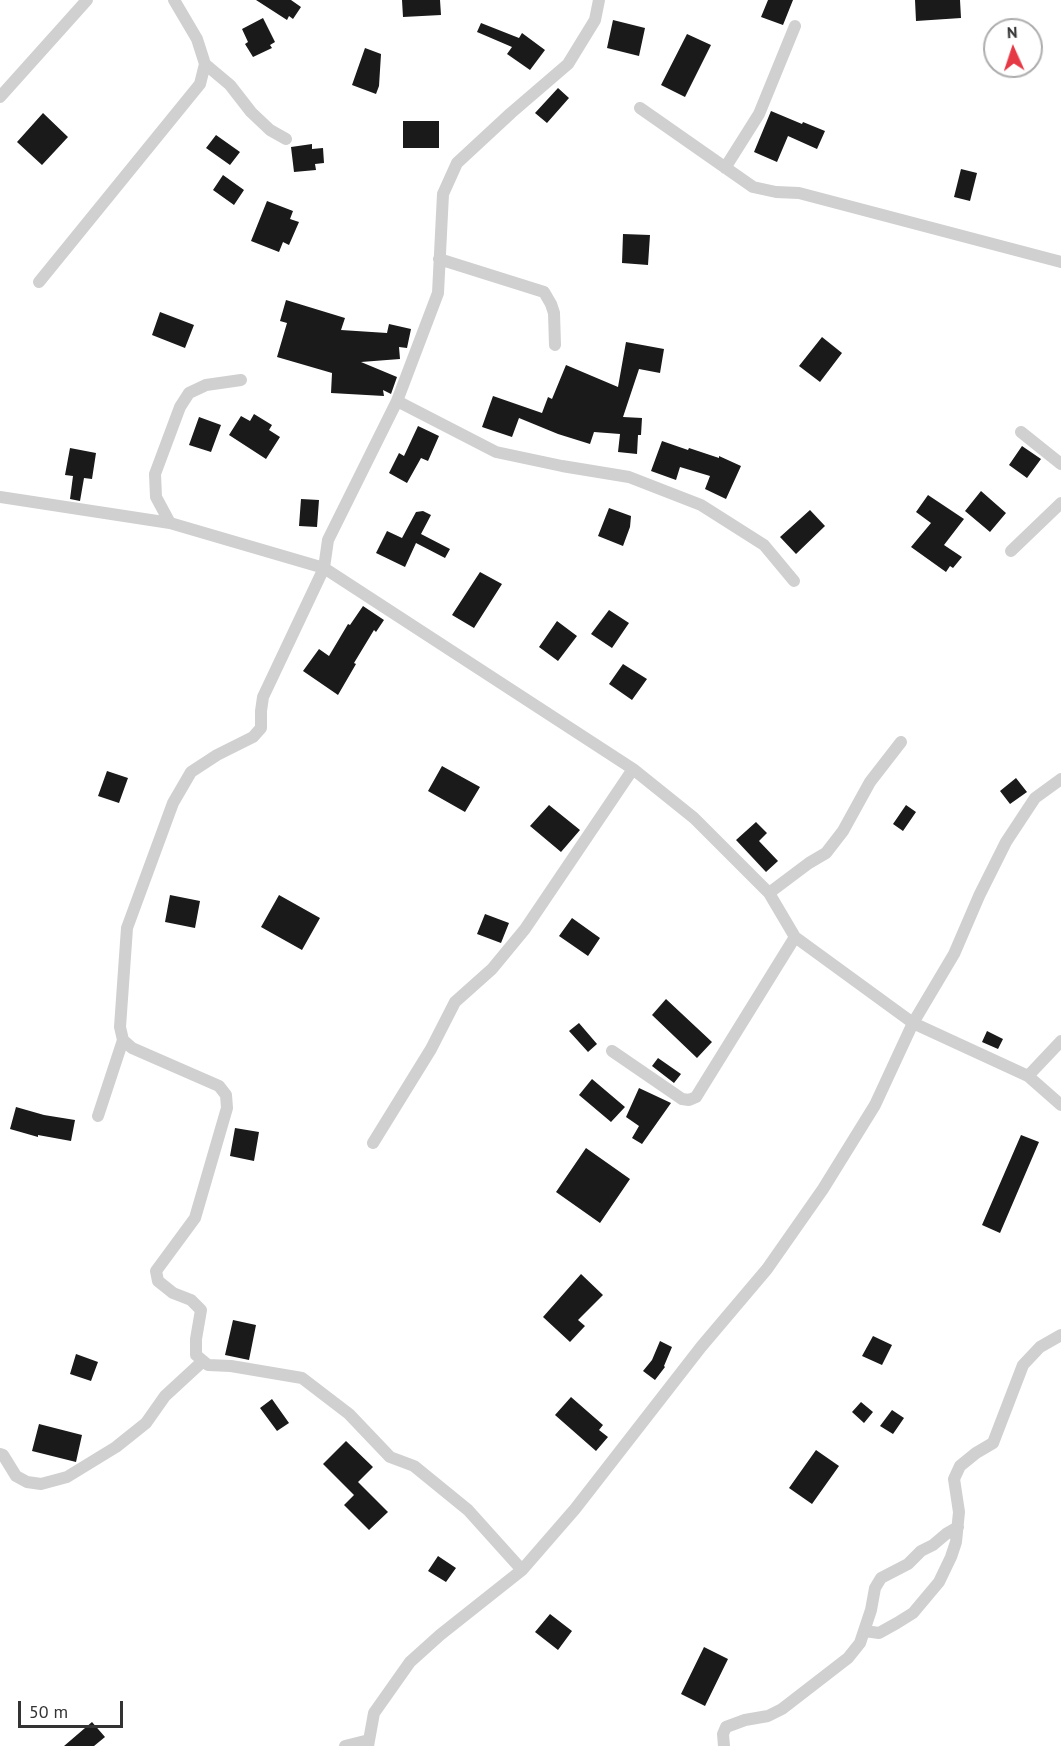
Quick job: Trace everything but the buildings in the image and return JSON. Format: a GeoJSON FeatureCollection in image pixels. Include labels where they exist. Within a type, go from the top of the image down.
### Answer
{"type":"FeatureCollection","features":[{"type":"Feature","properties":{"kind":"street"},"geometry":{"type":"LineString","coordinates":[[0,97],[87,0]]}},
{"type":"Feature","properties":{"kind":"street"},"geometry":{"type":"LineString","coordinates":[[39,282],[200,84],[205,64],[197,39],[174,0]]}},
{"type":"Feature","properties":{"kind":"street"},"geometry":{"type":"LineString","coordinates":[[98,1116],[123,1040],[120,1027],[127,928],[173,803],[191,772],[217,755],[253,737],[261,728],[263,697],[324,567],[328,540],[397,401],[438,293],[442,194],[457,163],[568,64],[595,20],[599,0]]}},
{"type":"Feature","properties":{"kind":"street"},"geometry":{"type":"LineString","coordinates":[[725,168],[759,114],[795,26]]}},
{"type":"Feature","properties":{"kind":"street"},"geometry":{"type":"LineString","coordinates":[[205,64],[230,85],[251,112],[270,130],[286,139]]}},
{"type":"Feature","properties":{"kind":"street"},"geometry":{"type":"LineString","coordinates":[[640,108],[753,187],[776,192],[799,193],[1061,262]]}},
{"type":"Feature","properties":{"kind":"street"},"geometry":{"type":"LineString","coordinates":[[439,259],[544,292],[554,314],[555,345]]}},
{"type":"Feature","properties":{"kind":"street"},"geometry":{"type":"LineString","coordinates":[[170,523],[156,497],[155,474],[180,407],[189,393],[207,385],[241,380]]}},
{"type":"Feature","properties":{"kind":"street"},"geometry":{"type":"LineString","coordinates":[[397,401],[496,452],[629,477],[701,505],[764,545],[794,581]]}},
{"type":"Feature","properties":{"kind":"street"},"geometry":{"type":"LineString","coordinates":[[1022,432],[1061,464]]}},
{"type":"Feature","properties":{"kind":"street"},"geometry":{"type":"LineString","coordinates":[[0,497],[170,523],[324,567],[633,769],[694,819],[770,893],[795,937],[913,1023],[1028,1076],[1061,1105]]}},
{"type":"Feature","properties":{"kind":"street"},"geometry":{"type":"LineString","coordinates":[[1011,551],[1061,503]]}},
{"type":"Feature","properties":{"kind":"street"},"geometry":{"type":"LineString","coordinates":[[770,893],[826,852],[843,831],[870,782],[901,742]]}},
{"type":"Feature","properties":{"kind":"street"},"geometry":{"type":"LineString","coordinates":[[373,1143],[431,1049],[455,1002],[492,969],[525,929],[633,769]]}},
{"type":"Feature","properties":{"kind":"street"},"geometry":{"type":"LineString","coordinates":[[345,1746],[368,1743],[374,1713],[410,1662],[440,1635],[522,1570],[575,1509],[701,1347],[767,1269],[824,1189],[875,1105],[913,1023],[954,954],[1006,842],[1035,798],[1061,779]]}},
{"type":"Feature","properties":{"kind":"street"},"geometry":{"type":"LineString","coordinates":[[612,1052],[682,1099],[689,1100],[696,1097],[795,937]]}},
{"type":"Feature","properties":{"kind":"street"},"geometry":{"type":"LineString","coordinates":[[123,1040],[132,1048],[219,1086],[226,1095],[227,1108],[195,1218],[156,1270],[158,1281],[173,1293],[191,1300],[201,1310],[196,1355],[208,1365],[231,1366],[302,1378],[349,1414],[390,1457],[414,1466],[468,1510],[522,1570]]}},
{"type":"Feature","properties":{"kind":"street"},"geometry":{"type":"LineString","coordinates":[[1028,1076],[1061,1041]]}},
{"type":"Feature","properties":{"kind":"street"},"geometry":{"type":"LineString","coordinates":[[865,1631],[879,1633],[913,1613],[939,1582],[956,1542],[959,1512],[954,1479],[960,1466],[993,1443],[1023,1365],[1040,1347],[1061,1335]]}},
{"type":"Feature","properties":{"kind":"street"},"geometry":{"type":"LineString","coordinates":[[0,1454],[3,1455],[16,1476],[27,1482],[41,1484],[68,1478],[116,1447],[146,1423],[165,1396],[203,1360]]}},
{"type":"Feature","properties":{"kind":"street"},"geometry":{"type":"LineString","coordinates":[[724,1746],[723,1734],[726,1727],[745,1720],[768,1716],[782,1709],[848,1658],[860,1643],[865,1631],[875,1587],[881,1578],[908,1564],[921,1551],[958,1527]]}}]}
